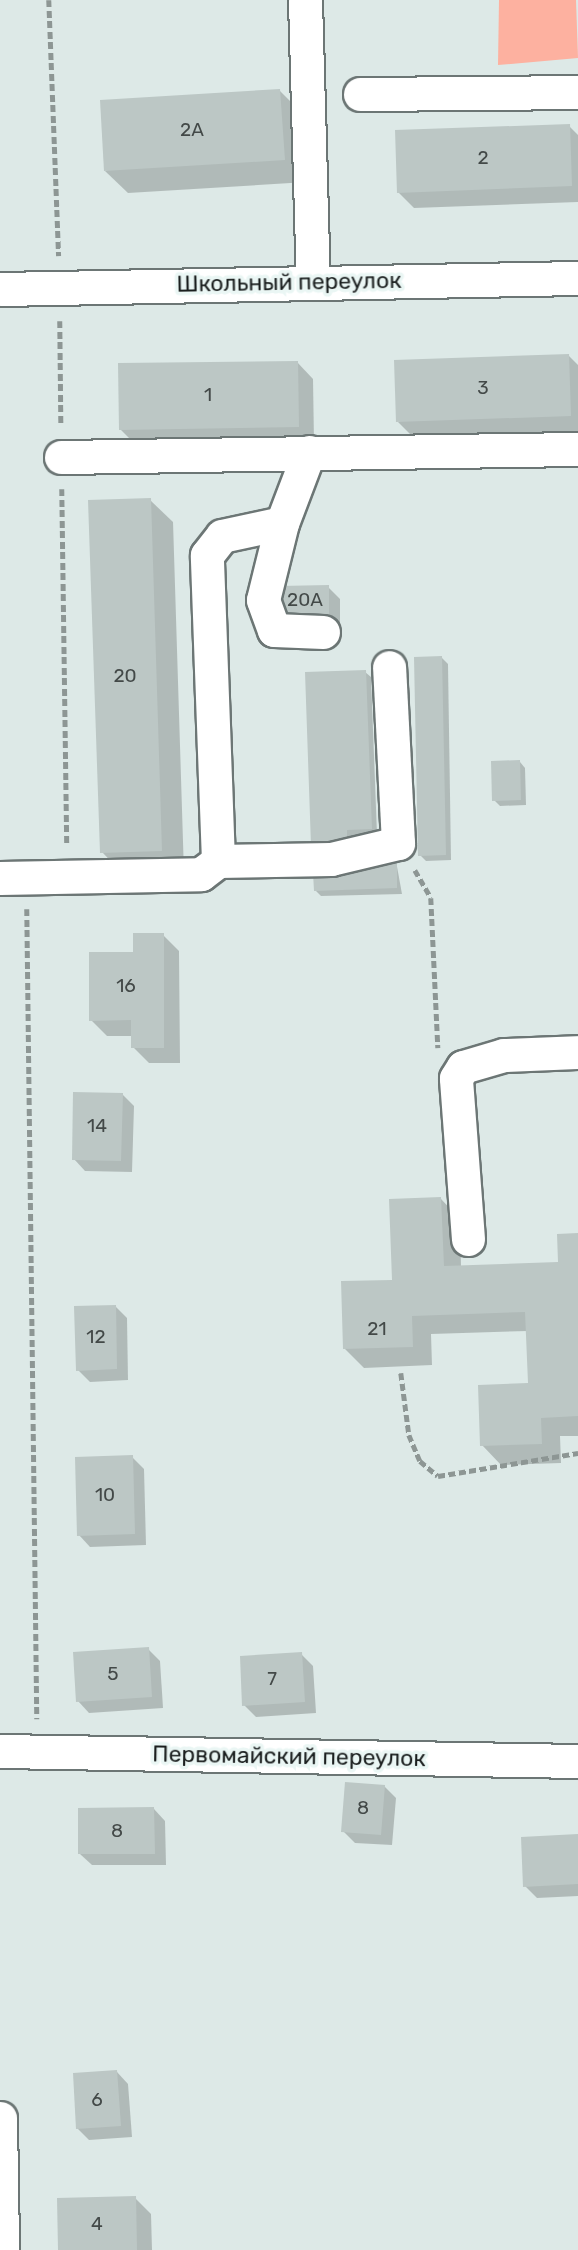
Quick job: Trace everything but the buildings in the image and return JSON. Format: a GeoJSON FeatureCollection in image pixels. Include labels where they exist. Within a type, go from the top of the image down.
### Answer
{"type":"FeatureCollection","features":[{"type":"Feature","properties":{"kind":"street"},"geometry":{"type":"LineString","coordinates":[[305,0],[313,281]]}},
{"type":"Feature","properties":{"kind":"street"},"geometry":{"type":"LineString","coordinates":[[360,94],[578,92]]}},
{"type":"Feature","properties":{"kind":"street","name":"Школьный переулок"},"geometry":{"type":"LineString","coordinates":[[0,289],[60,285],[578,278]]}},
{"type":"Feature","properties":{"kind":"street"},"geometry":{"type":"LineString","coordinates":[[61,457],[578,449]]}},
{"type":"Feature","properties":{"kind":"street"},"geometry":{"type":"LineString","coordinates":[[309,452],[282,523],[263,600],[266,621],[274,630],[323,632]]}},
{"type":"Feature","properties":{"kind":"street"},"geometry":{"type":"LineString","coordinates":[[218,861],[207,555],[222,536],[282,523]]}},
{"type":"Feature","properties":{"kind":"street"},"geometry":{"type":"LineString","coordinates":[[13,877],[201,874],[218,861],[331,859],[394,846],[389,667]]}},
{"type":"Feature","properties":{"kind":"street"},"geometry":{"type":"LineString","coordinates":[[468,1239],[457,1079],[463,1067],[504,1055],[578,1052]]}},
{"type":"Feature","properties":{"kind":"street","name":"Первомайский переулок"},"geometry":{"type":"LineString","coordinates":[[0,1751],[578,1761]]}},
{"type":"Feature","properties":{"kind":"street"},"geometry":{"type":"LineString","coordinates":[[0,2118],[2,2250]]}},
{"type":"Feature","properties":{"kind":"path"},"geometry":{"type":"LineString","coordinates":[[49,0],[60,285],[67,877]]}},
{"type":"Feature","properties":{"kind":"path"},"geometry":{"type":"LineString","coordinates":[[394,846],[431,898],[436,1045],[463,1067]]}},
{"type":"Feature","properties":{"kind":"path"},"geometry":{"type":"LineString","coordinates":[[13,877],[38,1752]]}},
{"type":"Feature","properties":{"kind":"path"},"geometry":{"type":"LineString","coordinates":[[401,1373],[410,1435],[419,1461],[438,1476],[578,1453]]}},
{"type":"Feature","properties":{"kind":"shaded area"},"geometry":{"type":"Polygon","coordinates":[[[499,0],[576,0],[578,58],[498,65],[499,0]]]}}]}
